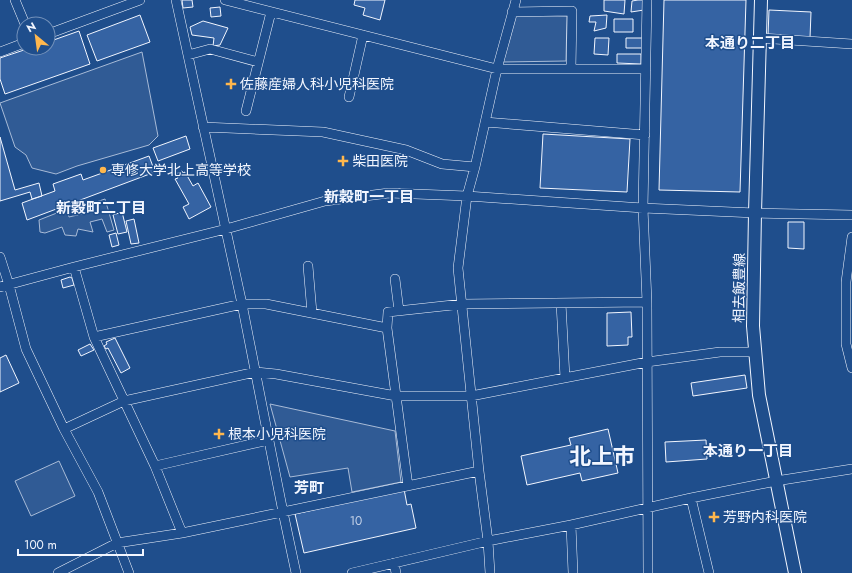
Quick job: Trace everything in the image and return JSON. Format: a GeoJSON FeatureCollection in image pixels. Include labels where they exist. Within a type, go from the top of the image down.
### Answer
{"type":"FeatureCollection","features":[{"type":"Feature","properties":{"kind":"main road","name":"相去飯豊線"},"geometry":{"type":"LineString","coordinates":[[761,0],[754,213],[753,326],[759,395],[795,573]]}},
{"type":"Feature","properties":{"kind":"street"},"geometry":{"type":"LineString","coordinates":[[15,0],[22,16]]}},
{"type":"Feature","properties":{"kind":"street"},"geometry":{"type":"LineString","coordinates":[[56,31],[140,0]]}},
{"type":"Feature","properties":{"kind":"street"},"geometry":{"type":"LineString","coordinates":[[176,0],[242,304],[296,573]]}},
{"type":"Feature","properties":{"kind":"street"},"geometry":{"type":"LineString","coordinates":[[226,0],[497,69],[646,69]]}},
{"type":"Feature","properties":{"kind":"street"},"geometry":{"type":"LineString","coordinates":[[490,573],[488,542],[479,471],[458,268],[467,196],[497,69],[516,0]]}},
{"type":"Feature","properties":{"kind":"street"},"geometry":{"type":"LineString","coordinates":[[648,0],[643,208],[647,302],[648,573]]}},
{"type":"Feature","properties":{"kind":"street"},"geometry":{"type":"LineString","coordinates":[[512,12],[572,11],[571,69]]}},
{"type":"Feature","properties":{"kind":"street"},"geometry":{"type":"LineString","coordinates":[[246,111],[271,12]]}},
{"type":"Feature","properties":{"kind":"street"},"geometry":{"type":"LineString","coordinates":[[349,97],[363,35]]}},
{"type":"Feature","properties":{"kind":"street"},"geometry":{"type":"LineString","coordinates":[[760,38],[852,44]]}},
{"type":"Feature","properties":{"kind":"street"},"geometry":{"type":"LineString","coordinates":[[0,52],[16,46]]}},
{"type":"Feature","properties":{"kind":"street"},"geometry":{"type":"LineString","coordinates":[[188,55],[210,49],[258,62]]}},
{"type":"Feature","properties":{"kind":"street"},"geometry":{"type":"LineString","coordinates":[[485,122],[644,135]]}},
{"type":"Feature","properties":{"kind":"street"},"geometry":{"type":"LineString","coordinates":[[203,126],[323,132],[406,150],[442,164],[475,167]]}},
{"type":"Feature","properties":{"kind":"street"},"geometry":{"type":"LineString","coordinates":[[5,286],[74,266],[226,229],[325,201],[389,193],[467,196],[643,208],[754,213],[852,215]]}},
{"type":"Feature","properties":{"kind":"street"},"geometry":{"type":"LineString","coordinates":[[852,237],[846,282],[846,344],[852,368]]}},
{"type":"Feature","properties":{"kind":"street"},"geometry":{"type":"LineString","coordinates":[[0,256],[5,286],[26,349],[64,429],[98,492],[128,573]]}},
{"type":"Feature","properties":{"kind":"street"},"geometry":{"type":"LineString","coordinates":[[74,266],[94,337],[155,466],[182,534]]}},
{"type":"Feature","properties":{"kind":"street"},"geometry":{"type":"LineString","coordinates":[[308,266],[312,313]]}},
{"type":"Feature","properties":{"kind":"street"},"geometry":{"type":"LineString","coordinates":[[395,279],[399,311]]}},
{"type":"Feature","properties":{"kind":"street"},"geometry":{"type":"LineString","coordinates":[[408,486],[387,328],[388,312],[462,304],[647,302]]}},
{"type":"Feature","properties":{"kind":"street"},"geometry":{"type":"LineString","coordinates":[[561,303],[565,378]]}},
{"type":"Feature","properties":{"kind":"street"},"geometry":{"type":"LineString","coordinates":[[94,337],[242,304],[266,304],[387,328]]}},
{"type":"Feature","properties":{"kind":"street"},"geometry":{"type":"LineString","coordinates":[[64,429],[124,401],[256,372],[276,374],[396,396],[472,396],[647,362],[720,352],[755,352]]}},
{"type":"Feature","properties":{"kind":"street"},"geometry":{"type":"LineString","coordinates":[[155,466],[269,440]]}},
{"type":"Feature","properties":{"kind":"street"},"geometry":{"type":"LineString","coordinates":[[352,573],[691,498],[776,481],[852,469]]}},
{"type":"Feature","properties":{"kind":"street"},"geometry":{"type":"LineString","coordinates":[[58,573],[117,543],[182,534],[479,471]]}},
{"type":"Feature","properties":{"kind":"street"},"geometry":{"type":"LineString","coordinates":[[691,498],[709,573]]}},
{"type":"Feature","properties":{"kind":"street"},"geometry":{"type":"LineString","coordinates":[[571,525],[573,573]]}},
{"type":"Feature","properties":{"kind":"street"},"geometry":{"type":"LineString","coordinates":[[394,563],[396,573]]}},
{"type":"Feature","properties":{"kind":"shaded area"},"geometry":{"type":"Polygon","coordinates":[[[516,15],[567,16],[566,61],[503,62],[516,15]]]}},
{"type":"Feature","properties":{"kind":"shaded area"},"geometry":{"type":"Polygon","coordinates":[[[142,52],[158,136],[149,145],[77,166],[56,174],[32,168],[26,155],[15,147],[0,103],[142,52]]]}},
{"type":"Feature","properties":{"kind":"shaded area"},"geometry":{"type":"Polygon","coordinates":[[[105,199],[114,230],[107,232],[102,219],[90,222],[93,232],[78,229],[76,236],[65,235],[62,227],[45,233],[40,232],[39,220],[67,209],[69,217],[90,212],[87,205],[105,199]]]}},
{"type":"Feature","properties":{"kind":"shaded area"},"geometry":{"type":"Polygon","coordinates":[[[270,404],[395,431],[401,482],[352,492],[348,468],[290,477],[270,404]]]}},
{"type":"Feature","properties":{"kind":"shaded area"},"geometry":{"type":"Polygon","coordinates":[[[59,461],[75,496],[31,516],[15,481],[59,461]]]}},
{"type":"Feature","properties":{"kind":"building"},"geometry":{"type":"Polygon","coordinates":[[[182,0],[192,0],[193,7],[183,8],[182,0]]]}},
{"type":"Feature","properties":{"kind":"building"},"geometry":{"type":"Polygon","coordinates":[[[355,0],[385,0],[380,20],[363,15],[365,8],[354,5],[355,0]]]}},
{"type":"Feature","properties":{"kind":"building"},"geometry":{"type":"Polygon","coordinates":[[[604,0],[625,0],[624,14],[604,11],[604,0]]]}},
{"type":"Feature","properties":{"kind":"building"},"geometry":{"type":"Polygon","coordinates":[[[644,0],[644,10],[631,12],[632,1],[644,0]]]}},
{"type":"Feature","properties":{"kind":"building"},"geometry":{"type":"Polygon","coordinates":[[[664,0],[746,0],[740,192],[659,190],[664,0]]]}},
{"type":"Feature","properties":{"kind":"building"},"geometry":{"type":"Polygon","coordinates":[[[220,7],[221,16],[211,17],[210,8],[220,7]]]}},
{"type":"Feature","properties":{"kind":"building"},"geometry":{"type":"Polygon","coordinates":[[[769,10],[811,12],[810,38],[768,36],[769,10]]]}},
{"type":"Feature","properties":{"kind":"building"},"geometry":{"type":"Polygon","coordinates":[[[140,15],[150,42],[97,61],[87,35],[140,15]]]}},
{"type":"Feature","properties":{"kind":"building"},"geometry":{"type":"Polygon","coordinates":[[[607,15],[606,28],[594,31],[596,22],[589,22],[590,16],[607,15]]]}},
{"type":"Feature","properties":{"kind":"building"},"geometry":{"type":"Polygon","coordinates":[[[614,19],[633,19],[633,32],[614,32],[614,19]]]}},
{"type":"Feature","properties":{"kind":"building"},"geometry":{"type":"Polygon","coordinates":[[[203,21],[228,28],[220,45],[213,46],[214,38],[192,35],[190,27],[203,21]]]}},
{"type":"Feature","properties":{"kind":"building"},"geometry":{"type":"Polygon","coordinates":[[[79,31],[90,64],[5,94],[0,79],[0,58],[16,53],[16,56],[56,56],[56,39],[79,31]]]}},
{"type":"Feature","properties":{"kind":"building"},"geometry":{"type":"Polygon","coordinates":[[[595,38],[609,38],[608,55],[594,54],[595,38]]]}},
{"type":"Feature","properties":{"kind":"building"},"geometry":{"type":"Polygon","coordinates":[[[626,38],[645,38],[644,48],[626,48],[626,38]]]}},
{"type":"Feature","properties":{"kind":"building"},"geometry":{"type":"Polygon","coordinates":[[[617,54],[641,54],[641,64],[617,63],[617,54]]]}},
{"type":"Feature","properties":{"kind":"building"},"geometry":{"type":"Polygon","coordinates":[[[543,134],[630,139],[627,192],[540,188],[543,134]]]}},
{"type":"Feature","properties":{"kind":"building"},"geometry":{"type":"Polygon","coordinates":[[[186,136],[190,149],[158,161],[153,148],[186,136]]]}},
{"type":"Feature","properties":{"kind":"building"},"geometry":{"type":"Polygon","coordinates":[[[0,137],[15,190],[39,183],[42,196],[32,199],[30,192],[0,201],[0,137]]]}},
{"type":"Feature","properties":{"kind":"building"},"geometry":{"type":"Polygon","coordinates":[[[149,156],[155,172],[27,220],[22,203],[55,191],[53,184],[81,174],[83,180],[149,156]]]}},
{"type":"Feature","properties":{"kind":"building"},"geometry":{"type":"Polygon","coordinates":[[[182,171],[183,173],[185,172],[193,186],[198,183],[211,207],[189,219],[183,207],[189,204],[175,179],[178,178],[176,174],[182,171]]]}},
{"type":"Feature","properties":{"kind":"building"},"geometry":{"type":"Polygon","coordinates":[[[122,212],[127,232],[118,234],[113,215],[122,212]]]}},
{"type":"Feature","properties":{"kind":"building"},"geometry":{"type":"Polygon","coordinates":[[[134,219],[139,243],[131,244],[126,221],[134,219]]]}},
{"type":"Feature","properties":{"kind":"building"},"geometry":{"type":"Polygon","coordinates":[[[788,222],[804,222],[804,249],[788,248],[788,222]]]}},
{"type":"Feature","properties":{"kind":"building"},"geometry":{"type":"Polygon","coordinates":[[[116,233],[119,245],[112,247],[109,235],[116,233]]]}},
{"type":"Feature","properties":{"kind":"building"},"geometry":{"type":"Polygon","coordinates":[[[70,277],[72,278],[74,285],[63,288],[61,280],[70,277]]]}},
{"type":"Feature","properties":{"kind":"building"},"geometry":{"type":"Polygon","coordinates":[[[631,312],[632,337],[628,337],[628,345],[607,346],[607,313],[631,312]]]}},
{"type":"Feature","properties":{"kind":"building"},"geometry":{"type":"Polygon","coordinates":[[[115,338],[130,368],[121,373],[108,348],[106,349],[104,346],[107,344],[106,342],[115,338]]]}},
{"type":"Feature","properties":{"kind":"building"},"geometry":{"type":"Polygon","coordinates":[[[90,344],[94,350],[81,356],[78,350],[90,344]]]}},
{"type":"Feature","properties":{"kind":"building"},"geometry":{"type":"Polygon","coordinates":[[[6,355],[19,383],[0,392],[0,358],[6,355]]]}},
{"type":"Feature","properties":{"kind":"building"},"geometry":{"type":"Polygon","coordinates":[[[745,375],[747,388],[693,396],[691,383],[745,375]]]}},
{"type":"Feature","properties":{"kind":"building"},"geometry":{"type":"Polygon","coordinates":[[[608,429],[618,473],[582,481],[580,473],[527,485],[521,456],[571,445],[569,438],[608,429]]]}},
{"type":"Feature","properties":{"kind":"building"},"geometry":{"type":"Polygon","coordinates":[[[706,440],[707,459],[666,462],[665,442],[706,440]]]}},
{"type":"Feature","properties":{"kind":"building"},"geometry":{"type":"Polygon","coordinates":[[[404,489],[407,505],[411,504],[416,528],[304,553],[295,514],[404,489]]]}},
{"type":"Feature","properties":{"kind":"place","name":"佐藤産婦人科小児科医院"},"geometry":{"type":"Point","coordinates":[231,84]}},
{"type":"Feature","properties":{"kind":"place","name":"柴田医院"},"geometry":{"type":"Point","coordinates":[343,161]}},
{"type":"Feature","properties":{"kind":"place","name":"専修大学北上高等学校"},"geometry":{"type":"Point","coordinates":[103,170]}},
{"type":"Feature","properties":{"kind":"place","name":"根本小児科医院"},"geometry":{"type":"Point","coordinates":[219,434]}},
{"type":"Feature","properties":{"kind":"place","name":"芳野内科医院"},"geometry":{"type":"Point","coordinates":[714,517]}},
{"type":"Feature","properties":{"kind":"district","name":"本通り二丁目"},"geometry":{"type":"Point","coordinates":[750,43]}},
{"type":"Feature","properties":{"kind":"district","name":"新穀町一丁目"},"geometry":{"type":"Point","coordinates":[369,197]}},
{"type":"Feature","properties":{"kind":"district","name":"新穀町二丁目"},"geometry":{"type":"Point","coordinates":[101,208]}},
{"type":"Feature","properties":{"kind":"district","name":"本通り一丁目"},"geometry":{"type":"Point","coordinates":[748,451]}},
{"type":"Feature","properties":{"kind":"district","name":"北上市"},"geometry":{"type":"Point","coordinates":[602,456]}},
{"type":"Feature","properties":{"kind":"district","name":"芳町"},"geometry":{"type":"Point","coordinates":[309,488]}}]}
